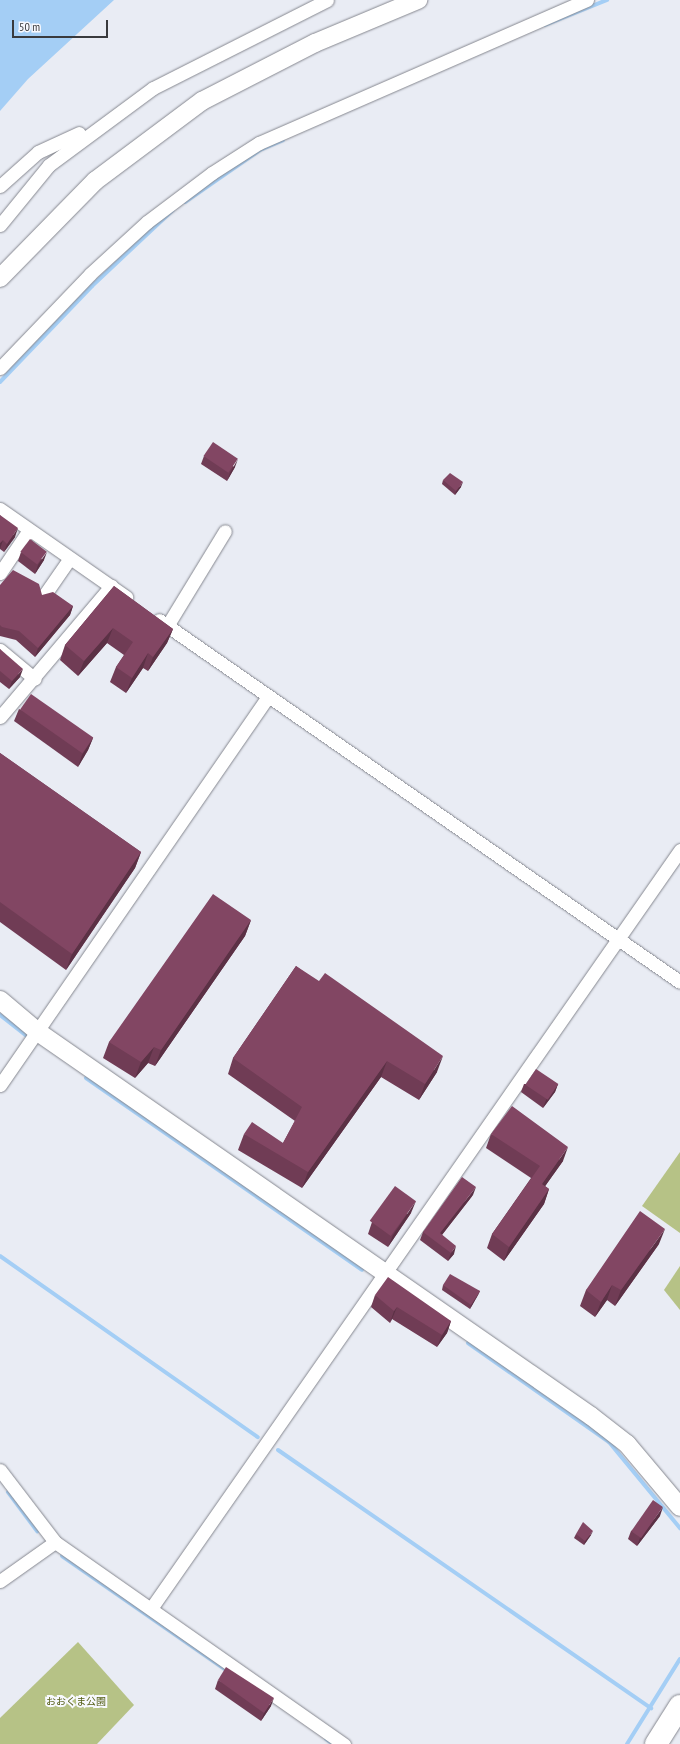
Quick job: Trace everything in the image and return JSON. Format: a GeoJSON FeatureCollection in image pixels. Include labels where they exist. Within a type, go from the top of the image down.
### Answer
{"type":"FeatureCollection","features":[{"type":"Feature","properties":{"kind":"highway"},"geometry":{"type":"LineString","coordinates":[[656,1744],[680,1706]]}},
{"type":"Feature","properties":{"kind":"street"},"geometry":{"type":"LineString","coordinates":[[0,225],[49,165],[108,119],[204,59],[327,0]]}},
{"type":"Feature","properties":{"kind":"street"},"geometry":{"type":"LineString","coordinates":[[0,278],[95,181],[202,101],[315,43],[418,0]]}},
{"type":"Feature","properties":{"kind":"street"},"geometry":{"type":"LineString","coordinates":[[0,368],[90,274],[147,222],[259,143],[587,0]]}},
{"type":"Feature","properties":{"kind":"street"},"geometry":{"type":"LineString","coordinates":[[0,186],[38,152],[108,119]]}},
{"type":"Feature","properties":{"kind":"street"},"geometry":{"type":"LineString","coordinates":[[0,509],[136,604]]}},
{"type":"Feature","properties":{"kind":"street"},"geometry":{"type":"LineString","coordinates":[[0,573],[30,530]]}},
{"type":"Feature","properties":{"kind":"street"},"geometry":{"type":"LineString","coordinates":[[167,626],[225,531]]}},
{"type":"Feature","properties":{"kind":"street"},"geometry":{"type":"LineString","coordinates":[[43,597],[70,558]]}},
{"type":"Feature","properties":{"kind":"street"},"geometry":{"type":"LineString","coordinates":[[2,711],[34,679],[111,586]]}},
{"type":"Feature","properties":{"kind":"street"},"geometry":{"type":"LineString","coordinates":[[148,613],[680,982]]}},
{"type":"Feature","properties":{"kind":"street"},"geometry":{"type":"LineString","coordinates":[[0,650],[34,679]]}},
{"type":"Feature","properties":{"kind":"street"},"geometry":{"type":"LineString","coordinates":[[0,1086],[268,696]]}},
{"type":"Feature","properties":{"kind":"street"},"geometry":{"type":"LineString","coordinates":[[152,1607],[680,850]]}},
{"type":"Feature","properties":{"kind":"street"},"geometry":{"type":"LineString","coordinates":[[0,1000],[38,1032],[627,1444],[680,1507]]}},
{"type":"Feature","properties":{"kind":"street"},"geometry":{"type":"LineString","coordinates":[[0,1470],[55,1542],[152,1607],[344,1744]]}},
{"type":"Feature","properties":{"kind":"street"},"geometry":{"type":"LineString","coordinates":[[0,1581],[55,1542]]}},
{"type":"Feature","properties":{"kind":"green space"},"geometry":{"type":"Polygon","coordinates":[[[680,1152],[680,1233],[642,1206],[680,1152]]]}},
{"type":"Feature","properties":{"kind":"green space"},"geometry":{"type":"Polygon","coordinates":[[[680,1266],[680,1310],[664,1290],[680,1266]]]}},
{"type":"Feature","properties":{"kind":"green space","name":"おおくま公園"},"geometry":{"type":"Polygon","coordinates":[[[78,1642],[134,1705],[97,1744],[0,1744],[0,1718],[78,1642]]]}},
{"type":"Feature","properties":{"kind":"water"},"geometry":{"type":"Polygon","coordinates":[[[0,0],[114,0],[28,79],[0,111],[0,0]]]}},
{"type":"Feature","properties":{"kind":"building"},"geometry":{"type":"Polygon","coordinates":[[[213,442],[238,459],[228,473],[203,456],[213,442]]]}},
{"type":"Feature","properties":{"kind":"building"},"geometry":{"type":"Polygon","coordinates":[[[450,473],[463,482],[456,491],[443,480],[450,473]]]}},
{"type":"Feature","properties":{"kind":"building"},"geometry":{"type":"Polygon","coordinates":[[[0,515],[18,528],[7,544],[3,540],[0,543],[0,515]]]}},
{"type":"Feature","properties":{"kind":"building"},"geometry":{"type":"Polygon","coordinates":[[[30,539],[47,552],[37,564],[20,552],[30,539]]]}},
{"type":"Feature","properties":{"kind":"building"},"geometry":{"type":"Polygon","coordinates":[[[13,570],[39,584],[42,595],[53,592],[73,606],[38,648],[19,631],[2,627],[0,625],[0,585],[13,570]]]}},
{"type":"Feature","properties":{"kind":"building"},"geometry":{"type":"Polygon","coordinates":[[[114,586],[173,629],[153,657],[148,653],[132,678],[116,667],[133,642],[113,628],[84,661],[65,645],[114,586]]]}},
{"type":"Feature","properties":{"kind":"building"},"geometry":{"type":"Polygon","coordinates":[[[0,649],[23,669],[12,681],[0,671],[0,649]]]}},
{"type":"Feature","properties":{"kind":"building"},"geometry":{"type":"Polygon","coordinates":[[[31,694],[93,738],[82,753],[20,710],[31,694]]]}},
{"type":"Feature","properties":{"kind":"building"},"geometry":{"type":"Polygon","coordinates":[[[0,753],[141,852],[72,954],[0,902],[0,753]]]}},
{"type":"Feature","properties":{"kind":"building"},"geometry":{"type":"Polygon","coordinates":[[[213,894],[251,920],[161,1050],[154,1047],[141,1062],[109,1042],[213,894]]]}},
{"type":"Feature","properties":{"kind":"building"},"geometry":{"type":"Polygon","coordinates":[[[296,966],[319,981],[325,973],[443,1056],[425,1084],[387,1061],[308,1172],[244,1134],[252,1122],[283,1143],[302,1107],[233,1058],[296,966]]]}},
{"type":"Feature","properties":{"kind":"building"},"geometry":{"type":"Polygon","coordinates":[[[536,1069],[558,1084],[548,1100],[525,1085],[536,1069]]]}},
{"type":"Feature","properties":{"kind":"building"},"geometry":{"type":"Polygon","coordinates":[[[512,1106],[568,1147],[542,1184],[549,1189],[509,1247],[492,1234],[540,1166],[491,1134],[512,1106]]]}},
{"type":"Feature","properties":{"kind":"building"},"geometry":{"type":"Polygon","coordinates":[[[462,1177],[476,1187],[440,1233],[456,1246],[451,1253],[423,1232],[462,1177]]]}},
{"type":"Feature","properties":{"kind":"building"},"geometry":{"type":"Polygon","coordinates":[[[395,1186],[416,1201],[391,1236],[370,1221],[395,1186]]]}},
{"type":"Feature","properties":{"kind":"building"},"geometry":{"type":"Polygon","coordinates":[[[640,1211],[665,1229],[621,1290],[612,1285],[601,1302],[586,1290],[640,1211]]]}},
{"type":"Feature","properties":{"kind":"building"},"geometry":{"type":"Polygon","coordinates":[[[450,1274],[480,1291],[471,1305],[443,1285],[450,1274]]]}},
{"type":"Feature","properties":{"kind":"building"},"geometry":{"type":"Polygon","coordinates":[[[388,1277],[451,1321],[442,1335],[397,1307],[394,1311],[375,1295],[388,1277]]]}},
{"type":"Feature","properties":{"kind":"building"},"geometry":{"type":"Polygon","coordinates":[[[653,1500],[663,1507],[641,1538],[631,1531],[653,1500]]]}},
{"type":"Feature","properties":{"kind":"building"},"geometry":{"type":"Polygon","coordinates":[[[583,1522],[593,1531],[585,1541],[576,1534],[583,1522]]]}},
{"type":"Feature","properties":{"kind":"building"},"geometry":{"type":"Polygon","coordinates":[[[226,1667],[274,1698],[264,1713],[218,1680],[226,1667]]]}},
{"type":"Feature","properties":{"kind":"waterway"},"geometry":{"type":"LineString","coordinates":[[545,25],[607,0]]}},
{"type":"Feature","properties":{"kind":"waterway"},"geometry":{"type":"LineString","coordinates":[[185,202],[260,150],[283,140]]}},
{"type":"Feature","properties":{"kind":"waterway"},"geometry":{"type":"LineString","coordinates":[[0,382],[92,286],[173,210]]}},
{"type":"Feature","properties":{"kind":"waterway"},"geometry":{"type":"LineString","coordinates":[[0,1015],[26,1035]]}},
{"type":"Feature","properties":{"kind":"waterway"},"geometry":{"type":"LineString","coordinates":[[86,1078],[362,1270]]}},
{"type":"Feature","properties":{"kind":"waterway"},"geometry":{"type":"LineString","coordinates":[[0,1256],[258,1437]]}},
{"type":"Feature","properties":{"kind":"waterway"},"geometry":{"type":"LineString","coordinates":[[468,1343],[609,1442],[680,1528]]}},
{"type":"Feature","properties":{"kind":"waterway"},"geometry":{"type":"LineString","coordinates":[[278,1450],[651,1708]]}},
{"type":"Feature","properties":{"kind":"waterway"},"geometry":{"type":"LineString","coordinates":[[8,1492],[37,1531]]}},
{"type":"Feature","properties":{"kind":"waterway"},"geometry":{"type":"LineString","coordinates":[[62,1556],[229,1672]]}},
{"type":"Feature","properties":{"kind":"waterway"},"geometry":{"type":"LineString","coordinates":[[627,1744],[680,1659]]}},
{"type":"Feature","properties":{"kind":"waterway"},"geometry":{"type":"LineString","coordinates":[[326,1739],[333,1744]]}}]}
